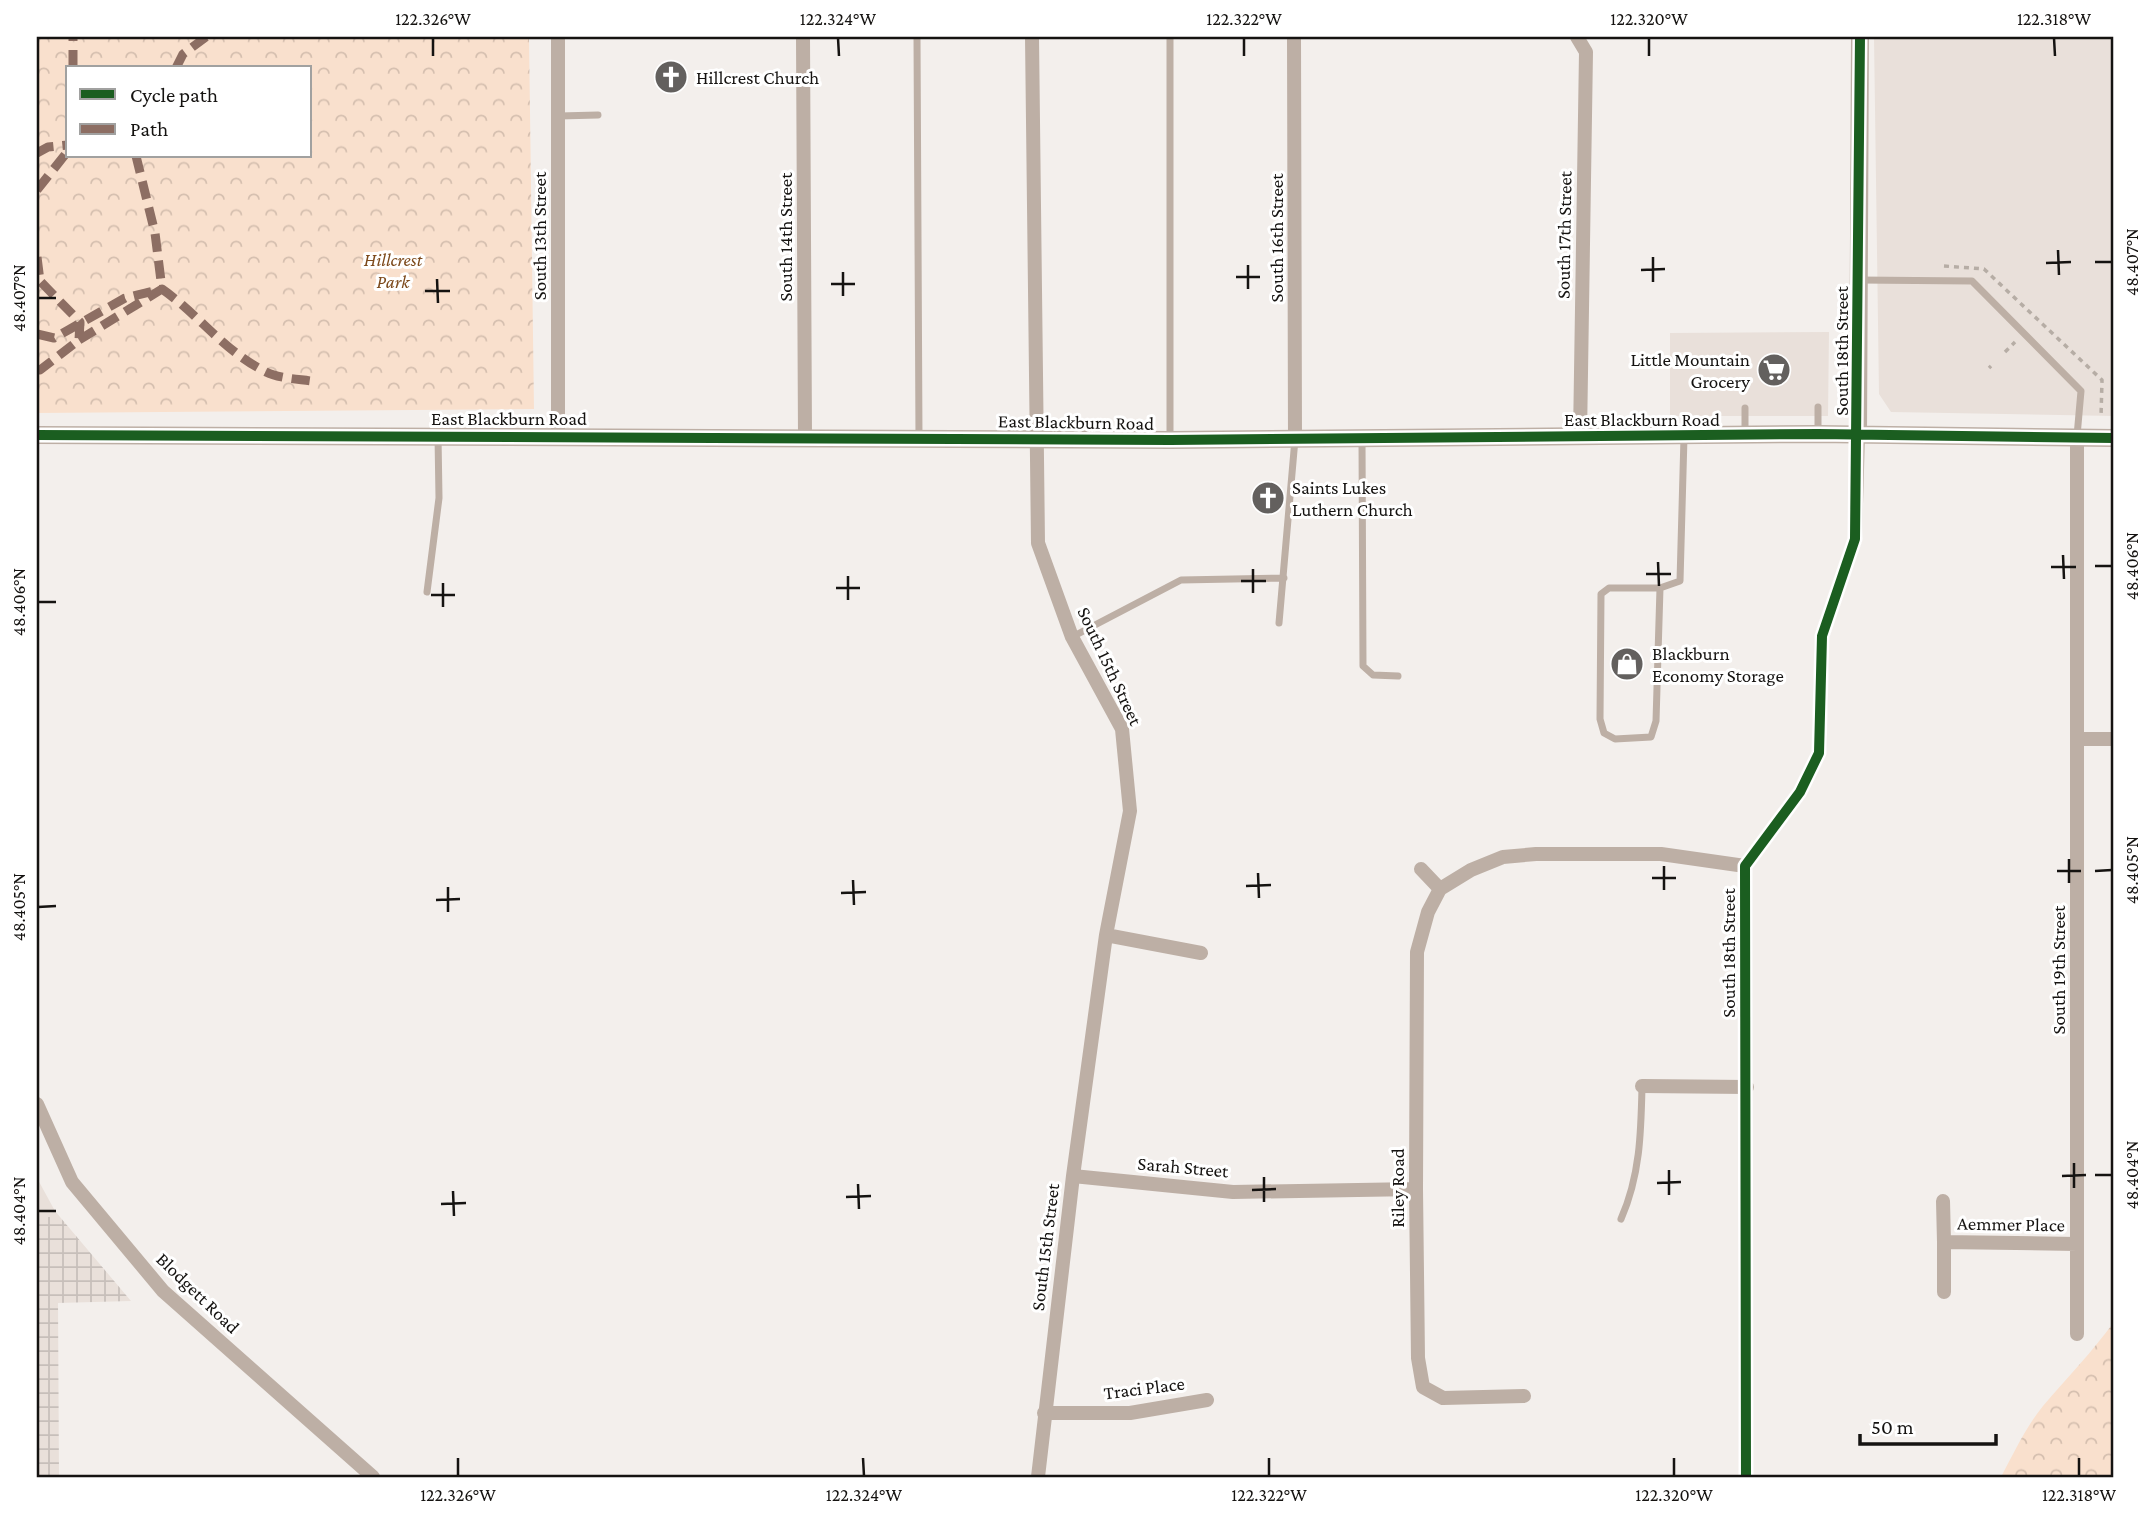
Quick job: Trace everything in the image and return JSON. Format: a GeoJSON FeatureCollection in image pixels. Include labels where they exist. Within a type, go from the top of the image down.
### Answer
{"type":"FeatureCollection","features":[{"type":"Feature","properties":{"kind":"street","name":"South 13th Street"},"geometry":{"type":"LineString","coordinates":[[558,37],[558,436]]}},
{"type":"Feature","properties":{"kind":"street","name":"South 14th Street"},"geometry":{"type":"LineString","coordinates":[[803,37],[805,436]]}},
{"type":"Feature","properties":{"kind":"street","name":"South 15th Street"},"geometry":{"type":"LineString","coordinates":[[1032,37],[1038,543],[1072,638],[1122,729],[1130,811],[1106,935],[1073,1175],[1038,1477]]}},
{"type":"Feature","properties":{"kind":"street","name":"South 16th Street"},"geometry":{"type":"LineString","coordinates":[[1294,37],[1295,439]]}},
{"type":"Feature","properties":{"kind":"street","name":"South 17th Street"},"geometry":{"type":"LineString","coordinates":[[1577,37],[1586,52],[1580,437]]}},
{"type":"Feature","properties":{"kind":"street","name":"South 18th Street"},"geometry":{"type":"LineString","coordinates":[[1746,1477],[1745,866],[1800,792],[1819,752],[1822,636],[1855,540],[1860,37]]}},
{"type":"Feature","properties":{"kind":"street","name":"East Blackburn Road"},"geometry":{"type":"LineString","coordinates":[[37,435],[805,436],[1170,440],[1818,434],[2114,438]]}},
{"type":"Feature","properties":{"kind":"street","name":"South 19th Street"},"geometry":{"type":"LineString","coordinates":[[2077,438],[2077,1334]]}},
{"type":"Feature","properties":{"kind":"street"},"geometry":{"type":"LineString","coordinates":[[2078,739],[2114,738]]}},
{"type":"Feature","properties":{"kind":"street"},"geometry":{"type":"LineString","coordinates":[[1421,869],[1440,889],[1471,870],[1503,857],[1536,854],[1661,854],[1745,866]]}},
{"type":"Feature","properties":{"kind":"street","name":"Riley Road"},"geometry":{"type":"LineString","coordinates":[[1440,889],[1428,912],[1417,952],[1418,1358],[1423,1387],[1443,1398],[1524,1396]]}},
{"type":"Feature","properties":{"kind":"street"},"geometry":{"type":"LineString","coordinates":[[1106,935],[1201,953]]}},
{"type":"Feature","properties":{"kind":"street"},"geometry":{"type":"LineString","coordinates":[[1642,1086],[1747,1087]]}},
{"type":"Feature","properties":{"kind":"street","name":"Blodgett Road"},"geometry":{"type":"LineString","coordinates":[[37,1104],[72,1182],[163,1291],[373,1477]]}},
{"type":"Feature","properties":{"kind":"street","name":"Sarah Street"},"geometry":{"type":"LineString","coordinates":[[1073,1175],[1233,1192],[1416,1189]]}},
{"type":"Feature","properties":{"kind":"street","name":"Aemmer Place"},"geometry":{"type":"LineString","coordinates":[[1943,1200],[1944,1292]]}},
{"type":"Feature","properties":{"kind":"street","name":"Aemmer Place"},"geometry":{"type":"LineString","coordinates":[[1944,1242],[2077,1244]]}},
{"type":"Feature","properties":{"kind":"street","name":"Traci Place"},"geometry":{"type":"LineString","coordinates":[[1044,1413],[1130,1413],[1207,1400]]}},
{"type":"Feature","properties":{"kind":"lane"},"geometry":{"type":"LineString","coordinates":[[917,37],[919,439]]}},
{"type":"Feature","properties":{"kind":"lane"},"geometry":{"type":"LineString","coordinates":[[1170,37],[1170,440]]}},
{"type":"Feature","properties":{"kind":"lane"},"geometry":{"type":"LineString","coordinates":[[559,116],[598,115]]}},
{"type":"Feature","properties":{"kind":"lane"},"geometry":{"type":"LineString","coordinates":[[1858,280],[1972,281],[2081,391],[2077,438]]}},
{"type":"Feature","properties":{"kind":"lane"},"geometry":{"type":"LineString","coordinates":[[1818,407],[1818,434]]}},
{"type":"Feature","properties":{"kind":"lane"},"geometry":{"type":"LineString","coordinates":[[1745,408],[1745,436]]}},
{"type":"Feature","properties":{"kind":"lane"},"geometry":{"type":"LineString","coordinates":[[427,592],[439,498],[438,436]]}},
{"type":"Feature","properties":{"kind":"lane"},"geometry":{"type":"LineString","coordinates":[[1660,588],[1656,721],[1651,737],[1615,739],[1604,733],[1600,719],[1601,594],[1609,588],[1660,588],[1680,582],[1684,436]]}},
{"type":"Feature","properties":{"kind":"lane"},"geometry":{"type":"LineString","coordinates":[[1279,623],[1295,439]]}},
{"type":"Feature","properties":{"kind":"lane"},"geometry":{"type":"LineString","coordinates":[[1362,439],[1363,666],[1373,675],[1398,676]]}},
{"type":"Feature","properties":{"kind":"lane"},"geometry":{"type":"LineString","coordinates":[[1072,638],[1181,580],[1284,578]]}},
{"type":"Feature","properties":{"kind":"lane"},"geometry":{"type":"LineString","coordinates":[[1621,1219],[1633,1192],[1641,1143],[1642,1086]]}},
{"type":"Feature","properties":{"kind":"path"},"geometry":{"type":"LineString","coordinates":[[2005,352],[2015,342]]}},
{"type":"Feature","properties":{"kind":"shaded area"},"geometry":{"type":"Polygon","coordinates":[[[1874,37],[2114,37],[2114,416],[1891,412],[1879,394],[1874,37]]]}},
{"type":"Feature","properties":{"kind":"shaded area"},"geometry":{"type":"Polygon","coordinates":[[[1829,332],[1828,416],[1670,416],[1670,333],[1829,332]]]}},
{"type":"Feature","properties":{"kind":"shaded area"},"geometry":{"type":"Polygon","coordinates":[[[37,1178],[55,1211],[60,1217],[37,1217],[37,1178]]]}},
{"type":"Feature","properties":{"kind":"shaded area"},"geometry":{"type":"Polygon","coordinates":[[[37,1217],[60,1217],[131,1301],[58,1303],[59,1477],[37,1477],[37,1217]]]}},
{"type":"Feature","properties":{"kind":"green space","name":"Hillcrest Park"},"geometry":{"type":"Polygon","coordinates":[[[37,37],[529,37],[534,409],[37,413],[37,37]]]}},
{"type":"Feature","properties":{"kind":"green space"},"geometry":{"type":"Polygon","coordinates":[[[2114,1322],[2114,1477],[2001,1477],[2037,1414],[2114,1322]]]}},
{"type":"Feature","properties":{"kind":"marked path"},"geometry":{"type":"LineString","coordinates":[[73,37],[73,66]]}},
{"type":"Feature","properties":{"kind":"marked path"},"geometry":{"type":"LineString","coordinates":[[177,66],[183,54],[206,37]]}},
{"type":"Feature","properties":{"kind":"marked path"},"geometry":{"type":"LineString","coordinates":[[37,153],[48,147],[66,145]]}},
{"type":"Feature","properties":{"kind":"marked path"},"geometry":{"type":"LineString","coordinates":[[37,190],[66,154]]}},
{"type":"Feature","properties":{"kind":"marked path"},"geometry":{"type":"LineString","coordinates":[[79,340],[162,289],[155,233],[136,158]]}},
{"type":"Feature","properties":{"kind":"marked path"},"geometry":{"type":"LineString","coordinates":[[37,257],[40,281],[37,282]]}},
{"type":"Feature","properties":{"kind":"marked path"},"geometry":{"type":"LineString","coordinates":[[37,369],[40,370],[79,340],[80,322],[40,281]]}},
{"type":"Feature","properties":{"kind":"marked path"},"geometry":{"type":"LineString","coordinates":[[37,334],[54,338],[125,298],[162,289],[249,362],[276,376],[317,382]]}},
{"type":"Feature","properties":{"kind":"cycle path"},"geometry":{"type":"LineString","coordinates":[[1746,1477],[1745,866],[1800,792],[1819,753],[1822,636],[1855,539],[1860,37]]}},
{"type":"Feature","properties":{"kind":"cycle path"},"geometry":{"type":"LineString","coordinates":[[37,435],[1170,440],[1818,434],[2114,438]]}},
{"type":"Feature","properties":{"kind":"place","name":"Hillcrest Church"},"geometry":{"type":"Point","coordinates":[671,77]}},
{"type":"Feature","properties":{"kind":"place","name":"Little Mountain Grocery"},"geometry":{"type":"Point","coordinates":[1774,370]}},
{"type":"Feature","properties":{"kind":"place","name":"Saints Lukes Luthern Church"},"geometry":{"type":"Point","coordinates":[1268,498]}},
{"type":"Feature","properties":{"kind":"place","name":"Blackburn Economy Storage"},"geometry":{"type":"Point","coordinates":[1627,664]}}]}
